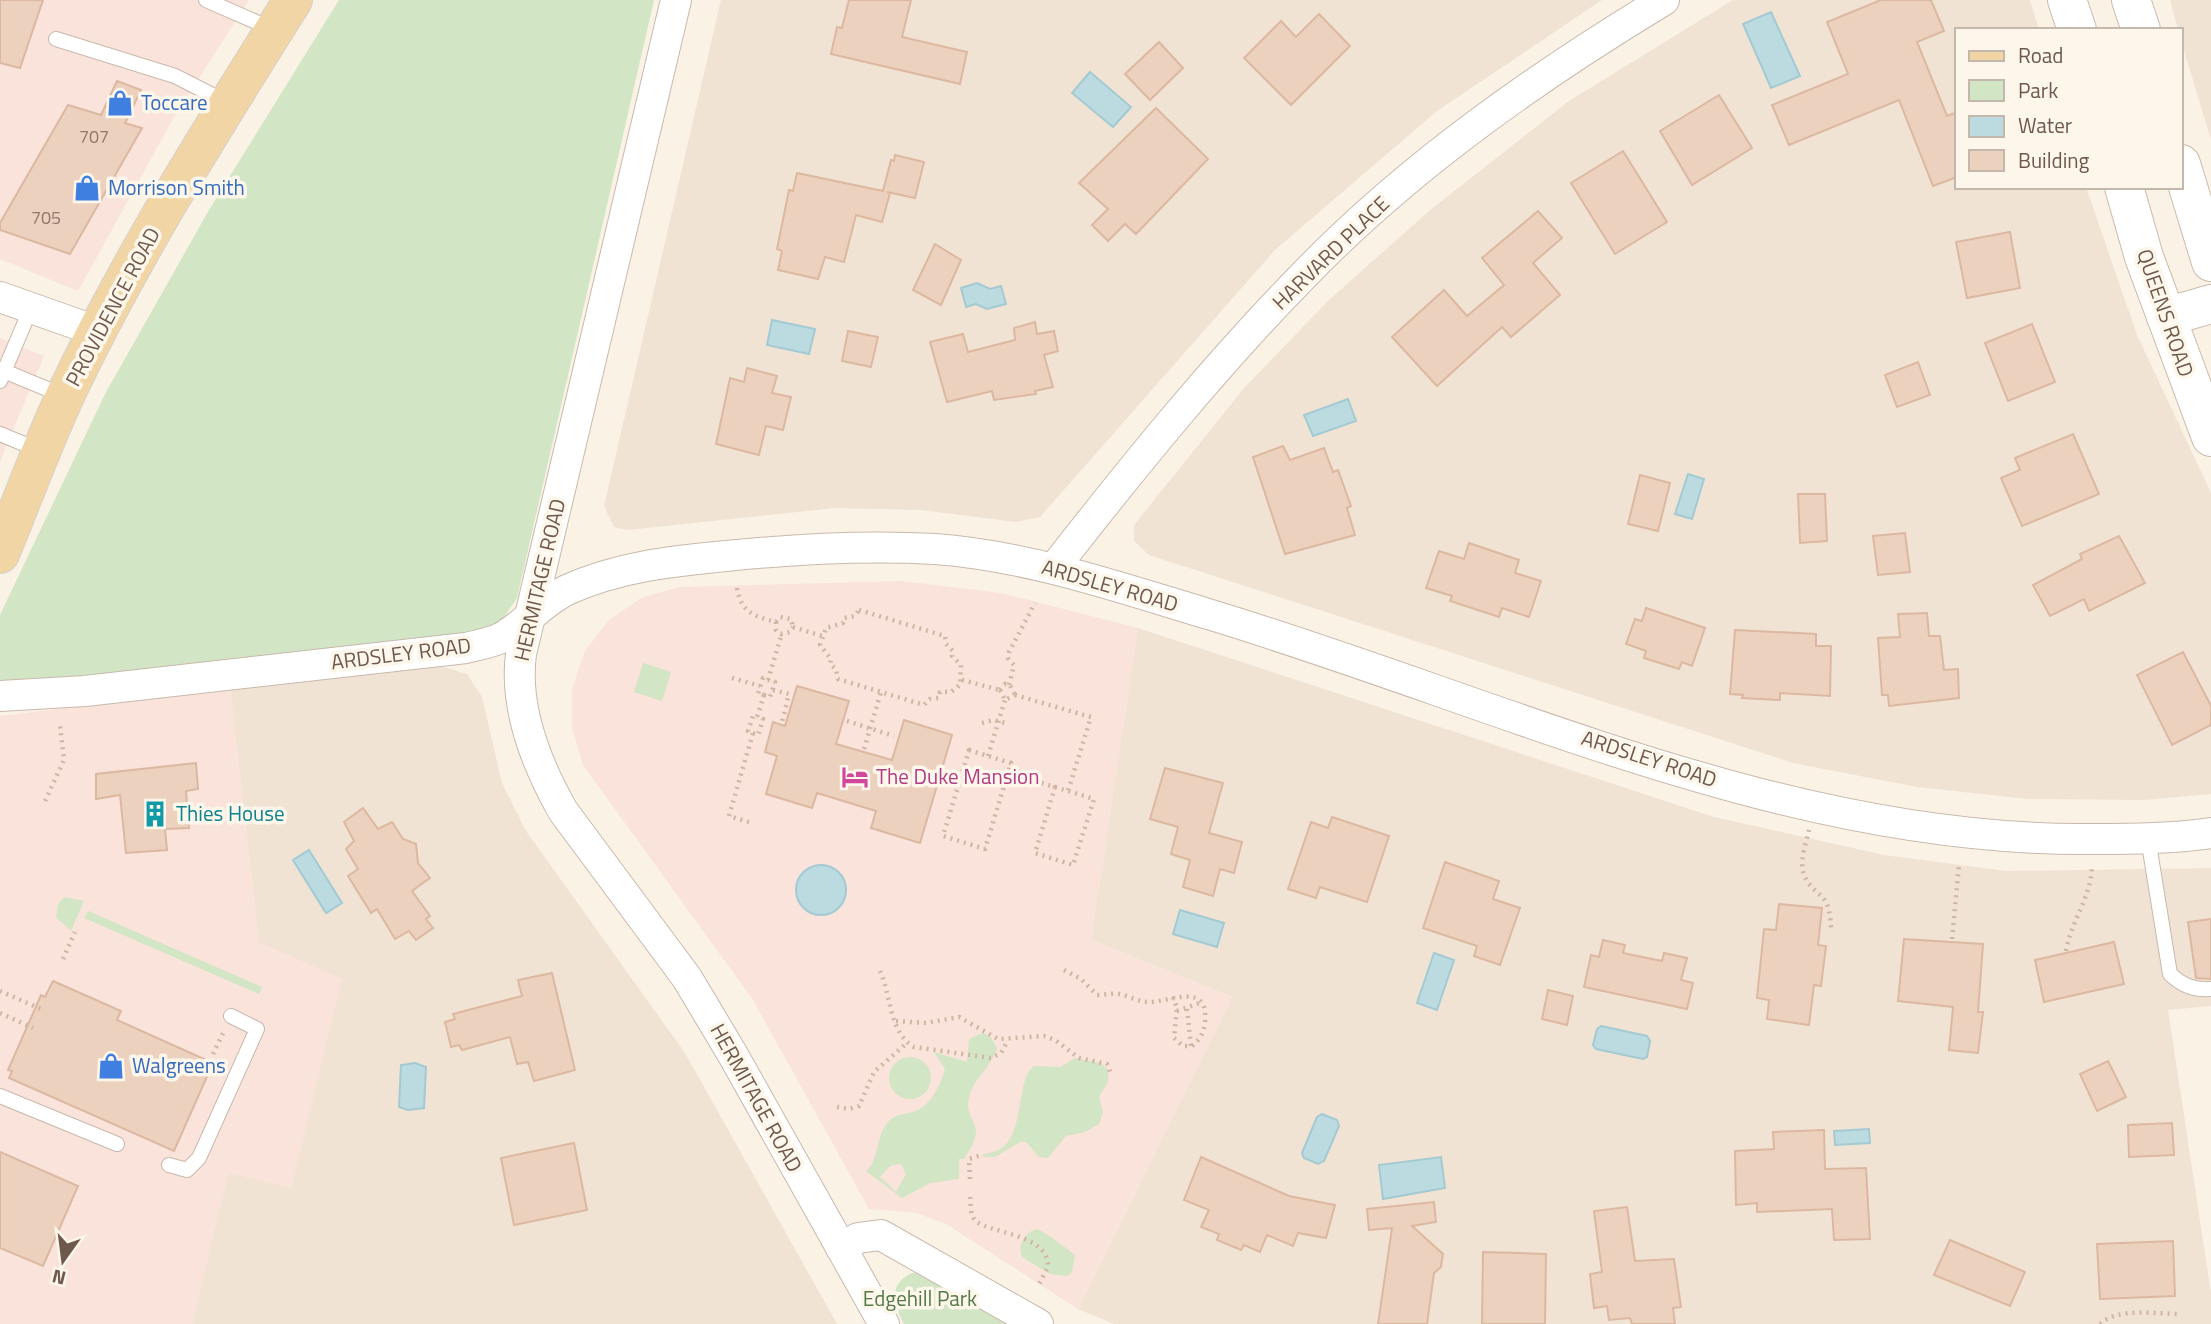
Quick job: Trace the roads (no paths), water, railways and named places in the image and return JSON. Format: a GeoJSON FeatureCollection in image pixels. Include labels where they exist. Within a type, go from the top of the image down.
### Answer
{"type":"FeatureCollection","features":[{"type":"Feature","properties":{"kind":"main road"},"geometry":{"type":"LineString","coordinates":[[2067,0],[2076,28]]}},
{"type":"Feature","properties":{"kind":"main road"},"geometry":{"type":"LineString","coordinates":[[2131,0],[2140,28]]}},
{"type":"Feature","properties":{"kind":"main road","name":"PROVIDENCE ROAD"},"geometry":{"type":"LineString","coordinates":[[0,554],[9,505],[42,452],[65,397],[99,332],[165,207],[283,15]]}},
{"type":"Feature","properties":{"kind":"main road"},"geometry":{"type":"LineString","coordinates":[[2183,171],[2211,262]]}},
{"type":"Feature","properties":{"kind":"main road","name":"QUEENS ROAD"},"geometry":{"type":"LineString","coordinates":[[2125,189],[2166,317],[2211,437]]}},
{"type":"Feature","properties":{"kind":"main road"},"geometry":{"type":"LineString","coordinates":[[2166,317],[2211,304]]}},
{"type":"Feature","properties":{"kind":"street","name":"HERMITAGE ROAD"},"geometry":{"type":"LineString","coordinates":[[676,0],[531,614],[518,680],[523,712],[551,791],[619,890],[687,978],[884,1324]]}},
{"type":"Feature","properties":{"kind":"street","name":"HARVARD PLACE"},"geometry":{"type":"LineString","coordinates":[[1054,568],[1182,409],[1311,268],[1390,195],[1502,107],[1664,0]]}},
{"type":"Feature","properties":{"kind":"street"},"geometry":{"type":"LineString","coordinates":[[0,298],[99,332]]}},
{"type":"Feature","properties":{"kind":"street","name":"ARDSLEY ROAD"},"geometry":{"type":"LineString","coordinates":[[0,696],[85,691],[466,648],[500,638],[564,592],[614,573],[665,562],[807,548],[933,549],[1054,568],[1284,637],[1725,784],[1811,806],[1899,823],[1992,835],[2056,839],[2148,838],[2211,833]]}},
{"type":"Feature","properties":{"kind":"street"},"geometry":{"type":"LineString","coordinates":[[841,1248],[858,1238],[881,1235],[1038,1324]]}},
{"type":"Feature","properties":{"kind":"lane"},"geometry":{"type":"LineString","coordinates":[[206,0],[283,15]]}},
{"type":"Feature","properties":{"kind":"lane"},"geometry":{"type":"LineString","coordinates":[[56,39],[175,76],[228,103]]}},
{"type":"Feature","properties":{"kind":"lane"},"geometry":{"type":"LineString","coordinates":[[31,308],[2,376],[65,397]]}},
{"type":"Feature","properties":{"kind":"lane"},"geometry":{"type":"LineString","coordinates":[[0,434],[42,452]]}},
{"type":"Feature","properties":{"kind":"lane"},"geometry":{"type":"LineString","coordinates":[[2148,838],[2170,974],[2181,984],[2197,990],[2211,989]]}},
{"type":"Feature","properties":{"kind":"lane"},"geometry":{"type":"LineString","coordinates":[[169,1165],[187,1170],[199,1158],[257,1029],[231,1016]]}},
{"type":"Feature","properties":{"kind":"lane"},"geometry":{"type":"LineString","coordinates":[[0,1096],[117,1143]]}},
{"type":"Feature","properties":{"kind":"water"},"geometry":{"type":"Polygon","coordinates":[[[1771,12],[1800,76],[1771,88],[1743,24],[1771,12]]]}},
{"type":"Feature","properties":{"kind":"water"},"geometry":{"type":"Polygon","coordinates":[[[1090,72],[1131,107],[1113,127],[1072,93],[1090,72]]]}},
{"type":"Feature","properties":{"kind":"water"},"geometry":{"type":"Polygon","coordinates":[[[977,283],[990,289],[1001,286],[1006,304],[987,309],[976,304],[966,307],[961,288],[977,283]]]}},
{"type":"Feature","properties":{"kind":"water"},"geometry":{"type":"Polygon","coordinates":[[[772,320],[815,329],[809,354],[767,345],[772,320]]]}},
{"type":"Feature","properties":{"kind":"water"},"geometry":{"type":"Polygon","coordinates":[[[1348,399],[1356,421],[1313,436],[1304,415],[1348,399]]]}},
{"type":"Feature","properties":{"kind":"water"},"geometry":{"type":"Polygon","coordinates":[[[1688,474],[1704,479],[1692,519],[1675,514],[1688,474]]]}},
{"type":"Feature","properties":{"kind":"water"},"geometry":{"type":"Polygon","coordinates":[[[309,850],[342,903],[326,913],[293,860],[309,850]]]}},
{"type":"Feature","properties":{"kind":"water"},"geometry":{"type":"Polygon","coordinates":[[[821,865],[838,873],[846,890],[838,907],[821,915],[804,907],[796,890],[804,873],[821,865]]]}},
{"type":"Feature","properties":{"kind":"water"},"geometry":{"type":"Polygon","coordinates":[[[1180,910],[1224,923],[1217,947],[1173,934],[1180,910]]]}},
{"type":"Feature","properties":{"kind":"water"},"geometry":{"type":"Polygon","coordinates":[[[1434,953],[1454,960],[1437,1010],[1417,1003],[1434,953]]]}},
{"type":"Feature","properties":{"kind":"water"},"geometry":{"type":"Polygon","coordinates":[[[1601,1026],[1647,1036],[1650,1041],[1647,1057],[1643,1059],[1596,1049],[1593,1045],[1597,1029],[1601,1026]]]}},
{"type":"Feature","properties":{"kind":"water"},"geometry":{"type":"Polygon","coordinates":[[[415,1063],[426,1067],[424,1108],[408,1110],[399,1107],[401,1065],[415,1063]]]}},
{"type":"Feature","properties":{"kind":"water"},"geometry":{"type":"Polygon","coordinates":[[[1322,1114],[1337,1120],[1339,1126],[1324,1161],[1318,1164],[1304,1158],[1302,1153],[1317,1117],[1322,1114]]]}},
{"type":"Feature","properties":{"kind":"water"},"geometry":{"type":"Polygon","coordinates":[[[1869,1129],[1870,1143],[1835,1145],[1834,1131],[1869,1129]]]}},
{"type":"Feature","properties":{"kind":"water"},"geometry":{"type":"Polygon","coordinates":[[[1441,1157],[1445,1188],[1383,1199],[1379,1165],[1441,1157]]]}},
{"type":"Feature","properties":{"kind":"place","name":"Toccare"},"geometry":{"type":"Point","coordinates":[120,103]}},
{"type":"Feature","properties":{"kind":"place","name":"Morrison Smith"},"geometry":{"type":"Point","coordinates":[87,188]}},
{"type":"Feature","properties":{"kind":"place","name":"The Duke Mansion"},"geometry":{"type":"Point","coordinates":[855,777]}},
{"type":"Feature","properties":{"kind":"place","name":"Thies House"},"geometry":{"type":"Point","coordinates":[155,814]}},
{"type":"Feature","properties":{"kind":"place","name":"Walgreens"},"geometry":{"type":"Point","coordinates":[111,1066]}},
{"type":"Feature","properties":{"kind":"park label","name":"Edgehill Park"},"geometry":{"type":"Point","coordinates":[920,1299]}}]}
